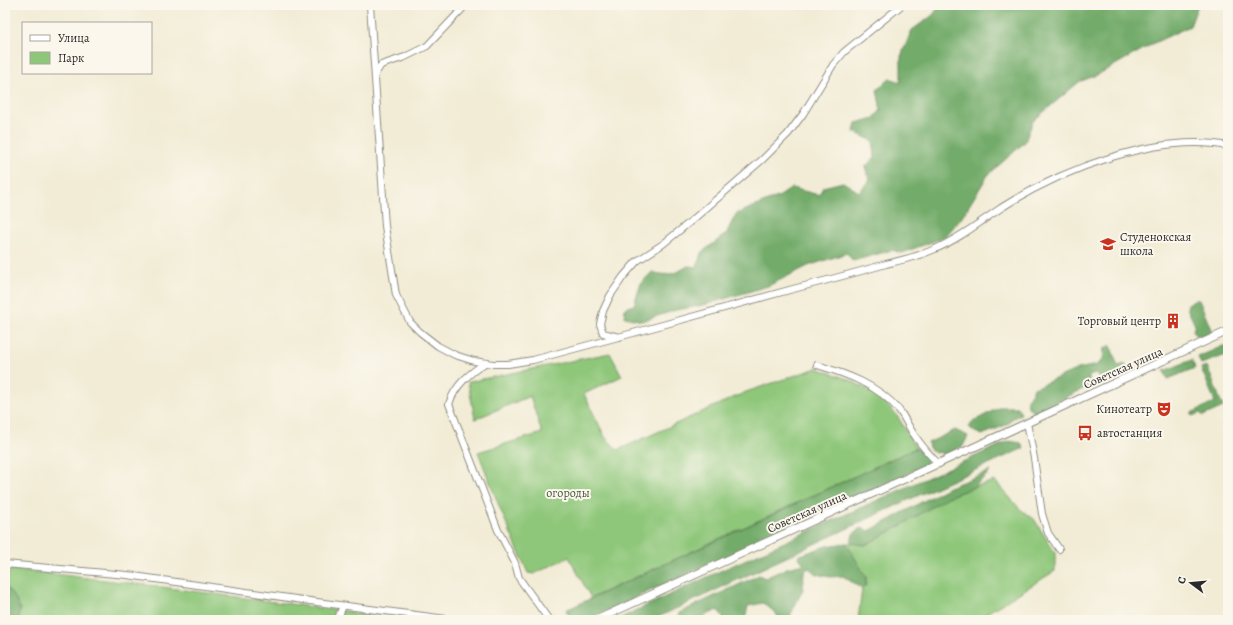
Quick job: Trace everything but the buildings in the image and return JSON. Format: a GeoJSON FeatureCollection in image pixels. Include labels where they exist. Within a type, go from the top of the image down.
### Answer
{"type":"FeatureCollection","features":[{"type":"Feature","properties":{"kind":"street"},"geometry":{"type":"LineString","coordinates":[[370,5],[385,226],[396,295],[410,322],[420,332],[438,346],[455,355],[474,361],[508,364],[533,360],[935,249],[956,238],[1035,188],[1072,172],[1131,152],[1186,142],[1228,146]]}},
{"type":"Feature","properties":{"kind":"street"},"geometry":{"type":"LineString","coordinates":[[375,74],[382,65],[405,58],[427,46],[466,5]]}},
{"type":"Feature","properties":{"kind":"street"},"geometry":{"type":"LineString","coordinates":[[620,337],[603,333],[600,324],[610,296],[623,277],[637,261],[663,244],[763,159],[788,134],[803,114],[833,65],[844,52],[902,5]]}},
{"type":"Feature","properties":{"kind":"street","name":"Советская улица"},"geometry":{"type":"LineString","coordinates":[[596,620],[1228,331]]}},
{"type":"Feature","properties":{"kind":"street"},"geometry":{"type":"LineString","coordinates":[[485,362],[472,371],[461,383],[452,394],[450,404],[498,530],[515,563],[519,578],[549,620]]}},
{"type":"Feature","properties":{"kind":"street"},"geometry":{"type":"LineString","coordinates":[[817,365],[838,371],[864,382],[881,393],[899,410],[916,437],[939,464]]}},
{"type":"Feature","properties":{"kind":"street"},"geometry":{"type":"LineString","coordinates":[[1027,423],[1034,458],[1042,514],[1048,533],[1059,549]]}},
{"type":"Feature","properties":{"kind":"street"},"geometry":{"type":"LineString","coordinates":[[5,564],[127,575],[343,606],[454,620]]}},
{"type":"Feature","properties":{"kind":"street"},"geometry":{"type":"LineString","coordinates":[[337,620],[343,606]]}},
{"type":"Feature","properties":{"kind":"green space"},"geometry":{"type":"Polygon","coordinates":[[[940,5],[1198,5],[1190,26],[1156,42],[1097,75],[1079,82],[1033,121],[1025,142],[988,175],[962,217],[945,237],[902,253],[892,250],[853,261],[847,253],[808,266],[768,286],[704,305],[676,310],[642,321],[625,317],[624,309],[634,305],[641,283],[652,272],[658,274],[671,274],[688,266],[697,267],[701,253],[726,234],[736,214],[780,196],[792,188],[819,195],[823,187],[843,182],[859,192],[870,180],[865,167],[875,157],[873,141],[854,132],[856,123],[874,118],[881,110],[877,90],[889,78],[901,82],[901,56],[912,30],[933,15],[940,5]]]}},
{"type":"Feature","properties":{"kind":"green space"},"geometry":{"type":"Polygon","coordinates":[[[1195,300],[1199,300],[1212,332],[1203,337],[1196,335],[1193,330],[1195,325],[1187,308],[1188,304],[1195,300]]]}},
{"type":"Feature","properties":{"kind":"green space"},"geometry":{"type":"Polygon","coordinates":[[[1110,345],[1118,366],[1125,364],[1128,370],[1105,380],[1095,374],[1089,376],[1089,386],[1034,413],[1028,407],[1027,398],[1032,393],[1032,389],[1078,369],[1097,365],[1103,359],[1104,349],[1110,345]]]}},
{"type":"Feature","properties":{"kind":"green space"},"geometry":{"type":"Polygon","coordinates":[[[1223,346],[1228,346],[1228,357],[1226,355],[1201,364],[1198,357],[1223,346]]]}},
{"type":"Feature","properties":{"kind":"green space","name":"огороды"},"geometry":{"type":"Polygon","coordinates":[[[610,353],[622,376],[584,394],[605,437],[618,450],[746,392],[817,368],[850,380],[880,397],[898,417],[916,448],[591,598],[569,557],[534,574],[528,573],[501,511],[478,452],[542,433],[530,396],[475,419],[468,382],[610,353]]]}},
{"type":"Feature","properties":{"kind":"green space"},"geometry":{"type":"Polygon","coordinates":[[[1192,360],[1195,368],[1168,379],[1164,371],[1192,360]]]}},
{"type":"Feature","properties":{"kind":"green space"},"geometry":{"type":"Polygon","coordinates":[[[1207,366],[1223,407],[1203,416],[1200,413],[1192,416],[1191,413],[1215,402],[1201,368],[1207,366]]]}},
{"type":"Feature","properties":{"kind":"green space"},"geometry":{"type":"Polygon","coordinates":[[[1000,407],[1018,407],[1021,414],[1010,420],[1008,424],[982,435],[969,427],[972,422],[1000,407]]]}},
{"type":"Feature","properties":{"kind":"green space"},"geometry":{"type":"Polygon","coordinates":[[[955,430],[968,436],[963,446],[943,456],[940,452],[935,453],[929,448],[928,443],[955,430]]]}},
{"type":"Feature","properties":{"kind":"green space"},"geometry":{"type":"Polygon","coordinates":[[[1009,441],[1021,443],[1024,448],[906,501],[652,620],[616,620],[720,571],[1009,441]]]}},
{"type":"Feature","properties":{"kind":"green space"},"geometry":{"type":"Polygon","coordinates":[[[916,448],[921,450],[928,462],[923,467],[586,620],[571,620],[566,610],[916,448]]]}},
{"type":"Feature","properties":{"kind":"green space"},"geometry":{"type":"Polygon","coordinates":[[[991,471],[974,487],[948,497],[902,525],[865,545],[851,543],[853,534],[861,528],[869,531],[949,487],[991,471]]]}},
{"type":"Feature","properties":{"kind":"green space"},"geometry":{"type":"Polygon","coordinates":[[[995,481],[1020,509],[1034,519],[1055,553],[1055,571],[977,619],[858,620],[862,589],[866,585],[866,577],[846,543],[865,545],[902,525],[948,497],[995,481]]]}},
{"type":"Feature","properties":{"kind":"green space"},"geometry":{"type":"Polygon","coordinates":[[[846,543],[866,577],[866,585],[862,589],[843,576],[830,577],[816,574],[809,568],[804,571],[803,589],[788,620],[776,620],[778,616],[763,603],[748,606],[745,620],[723,620],[723,617],[718,610],[695,620],[677,619],[679,613],[759,575],[765,578],[787,568],[804,564],[798,556],[826,546],[846,543]]]}},
{"type":"Feature","properties":{"kind":"green space"},"geometry":{"type":"Polygon","coordinates":[[[11,569],[147,585],[411,620],[20,620],[14,598],[5,586],[5,582],[11,569]]]}},
{"type":"Feature","properties":{"kind":"green space"},"geometry":{"type":"Polygon","coordinates":[[[5,586],[18,603],[20,620],[5,620],[5,586]]]}},
{"type":"Feature","properties":{"kind":"place","name":"Студенокская школа"},"geometry":{"type":"Point","coordinates":[1108,244]}},
{"type":"Feature","properties":{"kind":"place","name":"Торговый центр"},"geometry":{"type":"Point","coordinates":[1173,321]}},
{"type":"Feature","properties":{"kind":"place","name":"Кинотеатр"},"geometry":{"type":"Point","coordinates":[1164,409]}},
{"type":"Feature","properties":{"kind":"place","name":"автостанция"},"geometry":{"type":"Point","coordinates":[1085,433]}}]}
